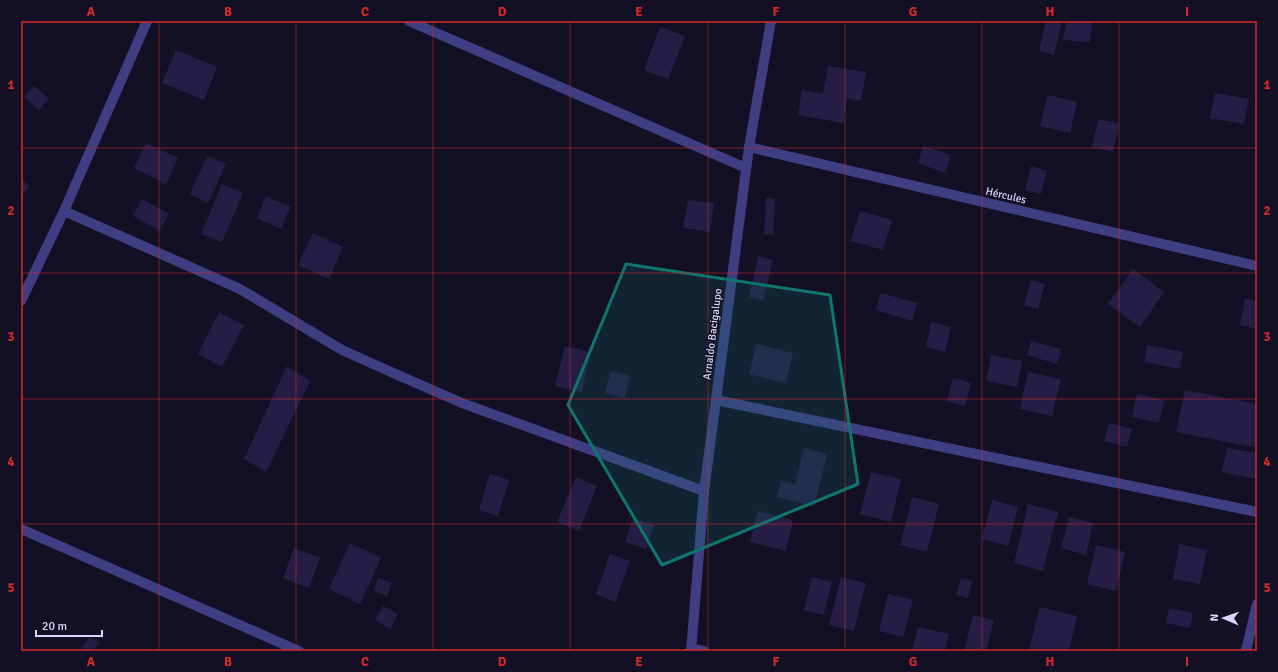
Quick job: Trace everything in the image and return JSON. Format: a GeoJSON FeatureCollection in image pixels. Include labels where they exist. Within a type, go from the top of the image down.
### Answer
{"type":"FeatureCollection","features":[{"type":"Feature","properties":{"kind":"street"},"geometry":{"type":"LineString","coordinates":[[21,301],[64,211],[147,21]]}},
{"type":"Feature","properties":{"kind":"street"},"geometry":{"type":"LineString","coordinates":[[409,21],[746,168]]}},
{"type":"Feature","properties":{"kind":"street","name":"Arnaldo Bacigalupo"},"geometry":{"type":"LineString","coordinates":[[691,650],[704,491],[746,168],[771,21]]}},
{"type":"Feature","properties":{"kind":"street","name":"Hércules"},"geometry":{"type":"LineString","coordinates":[[749,147],[1257,266]]}},
{"type":"Feature","properties":{"kind":"street"},"geometry":{"type":"LineString","coordinates":[[64,211],[240,289],[342,350],[391,372],[462,403],[704,491]]}},
{"type":"Feature","properties":{"kind":"street"},"geometry":{"type":"LineString","coordinates":[[716,400],[1257,512]]}},
{"type":"Feature","properties":{"kind":"street"},"geometry":{"type":"LineString","coordinates":[[21,529],[299,651]]}},
{"type":"Feature","properties":{"kind":"street"},"geometry":{"type":"LineString","coordinates":[[1246,651],[1257,604]]}},
{"type":"Feature","properties":{"kind":"street"},"geometry":{"type":"LineString","coordinates":[[691,650],[704,651]]}},
{"type":"Feature","properties":{"kind":"highlighted area"},"geometry":{"type":"Polygon","coordinates":[[[626,264],[830,295],[858,484],[662,565],[568,405],[626,264]]]}},
{"type":"Feature","properties":{"kind":"building"},"geometry":{"type":"Polygon","coordinates":[[[1046,21],[1062,21],[1054,55],[1039,51],[1046,21]]]}},
{"type":"Feature","properties":{"kind":"building"},"geometry":{"type":"Polygon","coordinates":[[[1066,21],[1092,21],[1090,42],[1063,40],[1066,21]]]}},
{"type":"Feature","properties":{"kind":"building"},"geometry":{"type":"Polygon","coordinates":[[[660,27],[685,36],[668,79],[644,70],[660,27]]]}},
{"type":"Feature","properties":{"kind":"building"},"geometry":{"type":"Polygon","coordinates":[[[176,50],[217,67],[204,100],[162,83],[176,50]]]}},
{"type":"Feature","properties":{"kind":"building"},"geometry":{"type":"Polygon","coordinates":[[[828,66],[866,72],[861,101],[847,98],[843,123],[798,115],[802,90],[823,94],[828,66]]]}},
{"type":"Feature","properties":{"kind":"building"},"geometry":{"type":"Polygon","coordinates":[[[34,86],[49,98],[39,110],[24,97],[34,86]]]}},
{"type":"Feature","properties":{"kind":"building"},"geometry":{"type":"Polygon","coordinates":[[[1215,93],[1249,99],[1244,124],[1210,118],[1215,93]]]}},
{"type":"Feature","properties":{"kind":"building"},"geometry":{"type":"Polygon","coordinates":[[[1048,95],[1077,102],[1070,133],[1040,126],[1048,95]]]}},
{"type":"Feature","properties":{"kind":"building"},"geometry":{"type":"Polygon","coordinates":[[[1098,119],[1119,123],[1113,152],[1092,147],[1098,119]]]}},
{"type":"Feature","properties":{"kind":"building"},"geometry":{"type":"Polygon","coordinates":[[[146,143],[178,158],[166,184],[134,168],[146,143]]]}},
{"type":"Feature","properties":{"kind":"building"},"geometry":{"type":"Polygon","coordinates":[[[923,146],[951,155],[945,173],[918,163],[923,146]]]}},
{"type":"Feature","properties":{"kind":"building"},"geometry":{"type":"Polygon","coordinates":[[[207,156],[226,164],[208,203],[190,194],[207,156]]]}},
{"type":"Feature","properties":{"kind":"building"},"geometry":{"type":"Polygon","coordinates":[[[1031,166],[1047,171],[1041,194],[1025,190],[1031,166]]]}},
{"type":"Feature","properties":{"kind":"building"},"geometry":{"type":"Polygon","coordinates":[[[21,179],[29,186],[21,196],[21,179]]]}},
{"type":"Feature","properties":{"kind":"building"},"geometry":{"type":"Polygon","coordinates":[[[222,184],[243,193],[222,242],[201,234],[222,184]]]}},
{"type":"Feature","properties":{"kind":"building"},"geometry":{"type":"Polygon","coordinates":[[[266,196],[290,207],[281,229],[257,218],[266,196]]]}},
{"type":"Feature","properties":{"kind":"building"},"geometry":{"type":"Polygon","coordinates":[[[766,198],[775,199],[773,235],[764,234],[766,198]]]}},
{"type":"Feature","properties":{"kind":"building"},"geometry":{"type":"Polygon","coordinates":[[[142,199],[169,214],[160,231],[133,216],[142,199]]]}},
{"type":"Feature","properties":{"kind":"building"},"geometry":{"type":"Polygon","coordinates":[[[688,200],[714,203],[710,232],[683,228],[688,200]]]}},
{"type":"Feature","properties":{"kind":"building"},"geometry":{"type":"Polygon","coordinates":[[[860,211],[892,220],[883,250],[851,241],[860,211]]]}},
{"type":"Feature","properties":{"kind":"building"},"geometry":{"type":"Polygon","coordinates":[[[313,233],[343,247],[329,279],[298,265],[313,233]]]}},
{"type":"Feature","properties":{"kind":"building"},"geometry":{"type":"Polygon","coordinates":[[[758,256],[773,260],[763,300],[749,297],[758,256]]]}},
{"type":"Feature","properties":{"kind":"building"},"geometry":{"type":"Polygon","coordinates":[[[1133,269],[1164,292],[1140,327],[1108,304],[1133,269]]]}},
{"type":"Feature","properties":{"kind":"building"},"geometry":{"type":"Polygon","coordinates":[[[1031,280],[1045,284],[1038,309],[1024,305],[1031,280]]]}},
{"type":"Feature","properties":{"kind":"building"},"geometry":{"type":"Polygon","coordinates":[[[881,293],[917,303],[912,321],[876,310],[881,293]]]}},
{"type":"Feature","properties":{"kind":"building"},"geometry":{"type":"Polygon","coordinates":[[[1245,298],[1257,301],[1257,329],[1240,325],[1245,298]]]}},
{"type":"Feature","properties":{"kind":"building"},"geometry":{"type":"Polygon","coordinates":[[[219,312],[244,325],[222,367],[198,354],[219,312]]]}},
{"type":"Feature","properties":{"kind":"building"},"geometry":{"type":"Polygon","coordinates":[[[931,322],[951,327],[945,352],[926,347],[931,322]]]}},
{"type":"Feature","properties":{"kind":"building"},"geometry":{"type":"Polygon","coordinates":[[[1031,341],[1061,349],[1057,364],[1027,355],[1031,341]]]}},
{"type":"Feature","properties":{"kind":"building"},"geometry":{"type":"Polygon","coordinates":[[[756,344],[793,353],[786,383],[749,374],[756,344]]]}},
{"type":"Feature","properties":{"kind":"building"},"geometry":{"type":"Polygon","coordinates":[[[1147,345],[1183,352],[1180,369],[1144,362],[1147,345]]]}},
{"type":"Feature","properties":{"kind":"building"},"geometry":{"type":"Polygon","coordinates":[[[565,346],[591,352],[581,393],[555,386],[565,346]]]}},
{"type":"Feature","properties":{"kind":"building"},"geometry":{"type":"Polygon","coordinates":[[[991,355],[1022,361],[1017,387],[986,381],[991,355]]]}},
{"type":"Feature","properties":{"kind":"building"},"geometry":{"type":"Polygon","coordinates":[[[287,366],[310,381],[266,472],[244,459],[287,366]]]}},
{"type":"Feature","properties":{"kind":"building"},"geometry":{"type":"Polygon","coordinates":[[[611,371],[630,376],[625,398],[605,393],[611,371]]]}},
{"type":"Feature","properties":{"kind":"building"},"geometry":{"type":"Polygon","coordinates":[[[1028,372],[1061,379],[1052,416],[1020,409],[1028,372]]]}},
{"type":"Feature","properties":{"kind":"building"},"geometry":{"type":"Polygon","coordinates":[[[953,378],[971,383],[965,406],[947,401],[953,378]]]}},
{"type":"Feature","properties":{"kind":"building"},"geometry":{"type":"Polygon","coordinates":[[[1185,390],[1257,404],[1257,448],[1176,432],[1185,390]]]}},
{"type":"Feature","properties":{"kind":"building"},"geometry":{"type":"Polygon","coordinates":[[[1137,394],[1164,400],[1159,423],[1132,417],[1137,394]]]}},
{"type":"Feature","properties":{"kind":"building"},"geometry":{"type":"Polygon","coordinates":[[[1109,423],[1132,429],[1127,447],[1104,441],[1109,423]]]}},
{"type":"Feature","properties":{"kind":"building"},"geometry":{"type":"Polygon","coordinates":[[[804,448],[827,454],[814,506],[777,497],[781,481],[795,484],[804,448]]]}},
{"type":"Feature","properties":{"kind":"building"},"geometry":{"type":"Polygon","coordinates":[[[1227,448],[1257,453],[1256,479],[1222,472],[1227,448]]]}},
{"type":"Feature","properties":{"kind":"building"},"geometry":{"type":"Polygon","coordinates":[[[871,472],[901,479],[891,522],[860,514],[871,472]]]}},
{"type":"Feature","properties":{"kind":"building"},"geometry":{"type":"Polygon","coordinates":[[[490,474],[509,480],[498,516],[479,510],[490,474]]]}},
{"type":"Feature","properties":{"kind":"building"},"geometry":{"type":"Polygon","coordinates":[[[576,477],[597,486],[579,531],[557,522],[576,477]]]}},
{"type":"Feature","properties":{"kind":"building"},"geometry":{"type":"Polygon","coordinates":[[[912,497],[939,504],[927,552],[900,545],[912,497]]]}},
{"type":"Feature","properties":{"kind":"building"},"geometry":{"type":"Polygon","coordinates":[[[992,500],[1018,507],[1008,546],[982,539],[992,500]]]}},
{"type":"Feature","properties":{"kind":"building"},"geometry":{"type":"Polygon","coordinates":[[[1028,504],[1058,512],[1043,571],[1014,563],[1028,504]]]}},
{"type":"Feature","properties":{"kind":"building"},"geometry":{"type":"Polygon","coordinates":[[[758,511],[793,520],[786,551],[750,542],[758,511]]]}},
{"type":"Feature","properties":{"kind":"building"},"geometry":{"type":"Polygon","coordinates":[[[1069,517],[1093,523],[1086,555],[1061,548],[1069,517]]]}},
{"type":"Feature","properties":{"kind":"building"},"geometry":{"type":"Polygon","coordinates":[[[633,518],[654,525],[646,549],[625,542],[633,518]]]}},
{"type":"Feature","properties":{"kind":"building"},"geometry":{"type":"Polygon","coordinates":[[[350,543],[381,558],[360,604],[329,589],[350,543]]]}},
{"type":"Feature","properties":{"kind":"building"},"geometry":{"type":"Polygon","coordinates":[[[1179,544],[1207,550],[1200,584],[1173,579],[1179,544]]]}},
{"type":"Feature","properties":{"kind":"building"},"geometry":{"type":"Polygon","coordinates":[[[1096,545],[1125,552],[1116,591],[1087,584],[1096,545]]]}},
{"type":"Feature","properties":{"kind":"building"},"geometry":{"type":"Polygon","coordinates":[[[294,548],[320,558],[309,588],[283,578],[294,548]]]}},
{"type":"Feature","properties":{"kind":"building"},"geometry":{"type":"Polygon","coordinates":[[[610,554],[630,561],[615,602],[596,594],[610,554]]]}},
{"type":"Feature","properties":{"kind":"building"},"geometry":{"type":"Polygon","coordinates":[[[812,577],[832,582],[824,615],[804,610],[812,577]]]}},
{"type":"Feature","properties":{"kind":"building"},"geometry":{"type":"Polygon","coordinates":[[[841,577],[866,583],[854,631],[829,625],[841,577]]]}},
{"type":"Feature","properties":{"kind":"building"},"geometry":{"type":"Polygon","coordinates":[[[378,578],[392,583],[387,596],[374,591],[378,578]]]}},
{"type":"Feature","properties":{"kind":"building"},"geometry":{"type":"Polygon","coordinates":[[[961,578],[972,581],[968,598],[956,595],[961,578]]]}},
{"type":"Feature","properties":{"kind":"building"},"geometry":{"type":"Polygon","coordinates":[[[888,594],[913,600],[903,637],[879,631],[888,594]]]}},
{"type":"Feature","properties":{"kind":"building"},"geometry":{"type":"Polygon","coordinates":[[[383,606],[398,614],[390,629],[375,620],[383,606]]]}},
{"type":"Feature","properties":{"kind":"building"},"geometry":{"type":"Polygon","coordinates":[[[1040,607],[1077,616],[1069,651],[1029,651],[1040,607]]]}},
{"type":"Feature","properties":{"kind":"building"},"geometry":{"type":"Polygon","coordinates":[[[1169,608],[1193,613],[1190,628],[1166,623],[1169,608]]]}},
{"type":"Feature","properties":{"kind":"building"},"geometry":{"type":"Polygon","coordinates":[[[973,615],[994,620],[986,651],[964,651],[973,615]]]}},
{"type":"Feature","properties":{"kind":"building"},"geometry":{"type":"Polygon","coordinates":[[[918,627],[949,634],[945,651],[912,651],[918,627]]]}},
{"type":"Feature","properties":{"kind":"building"},"geometry":{"type":"Polygon","coordinates":[[[89,637],[99,642],[93,651],[80,651],[89,637]]]}}]}
